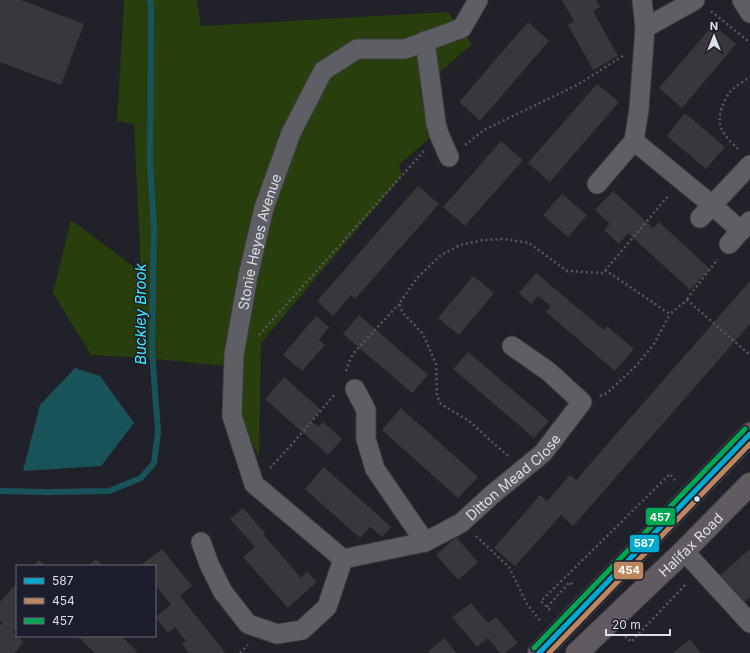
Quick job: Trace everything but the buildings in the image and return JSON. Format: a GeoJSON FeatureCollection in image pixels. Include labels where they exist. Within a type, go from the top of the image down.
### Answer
{"type":"FeatureCollection","features":[{"type":"Feature","properties":{"kind":"highway"},"geometry":{"type":"LineString","coordinates":[[539,653],[750,434]]}},
{"type":"Feature","properties":{"kind":"highway","name":"Halifax Road"},"geometry":{"type":"LineString","coordinates":[[577,653],[684,551],[750,484]]}},
{"type":"Feature","properties":{"kind":"street","name":"Stonie Heyes Avenue"},"geometry":{"type":"LineString","coordinates":[[254,484],[232,416],[234,355],[248,276],[264,208],[291,133],[323,71],[357,49],[405,49],[462,28],[478,0]]}},
{"type":"Feature","properties":{"kind":"street"},"geometry":{"type":"LineString","coordinates":[[597,184],[634,141],[639,109],[645,28],[642,0]]}},
{"type":"Feature","properties":{"kind":"street"},"geometry":{"type":"LineString","coordinates":[[742,0],[750,13]]}},
{"type":"Feature","properties":{"kind":"street"},"geometry":{"type":"LineString","coordinates":[[645,28],[702,5]]}},
{"type":"Feature","properties":{"kind":"street"},"geometry":{"type":"LineString","coordinates":[[425,41],[436,123],[449,157]]}},
{"type":"Feature","properties":{"kind":"street"},"geometry":{"type":"LineString","coordinates":[[634,141],[681,180],[706,211],[740,232]]}},
{"type":"Feature","properties":{"kind":"street"},"geometry":{"type":"LineString","coordinates":[[706,211],[745,158]]}},
{"type":"Feature","properties":{"kind":"street"},"geometry":{"type":"LineString","coordinates":[[512,346],[548,371],[582,402]]}},
{"type":"Feature","properties":{"kind":"street"},"geometry":{"type":"LineString","coordinates":[[348,388],[366,410],[366,439],[375,469],[425,542]]}},
{"type":"Feature","properties":{"kind":"street","name":"Ditton Mead Close"},"geometry":{"type":"LineString","coordinates":[[343,559],[425,542],[461,523],[494,493],[543,453],[582,402]]}},
{"type":"Feature","properties":{"kind":"street"},"geometry":{"type":"LineString","coordinates":[[201,542],[209,564],[223,592],[248,624],[277,634],[302,630],[327,607],[343,559],[254,484]]}},
{"type":"Feature","properties":{"kind":"street"},"geometry":{"type":"LineString","coordinates":[[684,551],[750,623]]}},
{"type":"Feature","properties":{"kind":"path"},"geometry":{"type":"LineString","coordinates":[[702,5],[748,41],[750,40]]}},
{"type":"Feature","properties":{"kind":"path"},"geometry":{"type":"LineString","coordinates":[[449,157],[484,130],[576,84],[627,54],[642,53]]}},
{"type":"Feature","properties":{"kind":"path"},"geometry":{"type":"LineString","coordinates":[[745,158],[721,128],[720,116],[723,106],[731,92],[750,77]]}},
{"type":"Feature","properties":{"kind":"path"},"geometry":{"type":"LineString","coordinates":[[234,364],[439,134]]}},
{"type":"Feature","properties":{"kind":"path"},"geometry":{"type":"LineString","coordinates":[[254,484],[348,388],[352,355],[399,304],[417,278],[441,255],[460,245],[483,240],[504,239],[529,243],[566,271],[603,272],[681,180]]}},
{"type":"Feature","properties":{"kind":"path"},"geometry":{"type":"LineString","coordinates":[[582,402],[607,393],[636,366],[654,344],[670,314],[687,300],[740,232]]}},
{"type":"Feature","properties":{"kind":"path"},"geometry":{"type":"LineString","coordinates":[[605,270],[670,314]]}},
{"type":"Feature","properties":{"kind":"path"},"geometry":{"type":"LineString","coordinates":[[687,300],[750,355]]}},
{"type":"Feature","properties":{"kind":"path"},"geometry":{"type":"LineString","coordinates":[[399,304],[403,313],[423,334],[436,364],[437,396],[441,404],[469,421],[523,470]]}},
{"type":"Feature","properties":{"kind":"path"},"geometry":{"type":"LineString","coordinates":[[550,610],[541,602],[670,474],[691,496]]}},
{"type":"Feature","properties":{"kind":"path"},"geometry":{"type":"LineString","coordinates":[[461,523],[509,567],[527,604],[533,613],[555,637]]}},
{"type":"Feature","properties":{"kind":"path"},"geometry":{"type":"LineString","coordinates":[[621,642],[626,637],[631,642],[700,569]]}},
{"type":"Feature","properties":{"kind":"path"},"geometry":{"type":"LineString","coordinates":[[547,607],[570,582]]}},
{"type":"Feature","properties":{"kind":"green space"},"geometry":{"type":"Polygon","coordinates":[[[124,0],[197,0],[201,26],[448,12],[472,44],[420,90],[430,138],[399,165],[402,176],[261,343],[259,458],[240,415],[242,368],[256,281],[237,276],[226,366],[145,358],[91,355],[53,293],[71,220],[141,272],[134,124],[117,121],[124,0]]]}},
{"type":"Feature","properties":{"kind":"water"},"geometry":{"type":"Polygon","coordinates":[[[75,368],[100,376],[134,423],[101,466],[23,471],[40,405],[75,368]]]}},
{"type":"Feature","properties":{"kind":"waterway","name":"Buckley Brook"},"geometry":{"type":"LineString","coordinates":[[0,491],[109,491],[141,478],[154,463],[158,432],[152,351],[154,228],[150,164],[150,0]]}},
{"type":"Feature","properties":{"kind":"transit line","name":"457"},"geometry":{"type":"LineString","coordinates":[[534,648],[745,429]]}},
{"type":"Feature","properties":{"kind":"transit line","name":"587"},"geometry":{"type":"LineString","coordinates":[[539,653],[750,434]]}},
{"type":"Feature","properties":{"kind":"transit line","name":"454"},"geometry":{"type":"LineString","coordinates":[[549,653],[750,444]]}}]}
